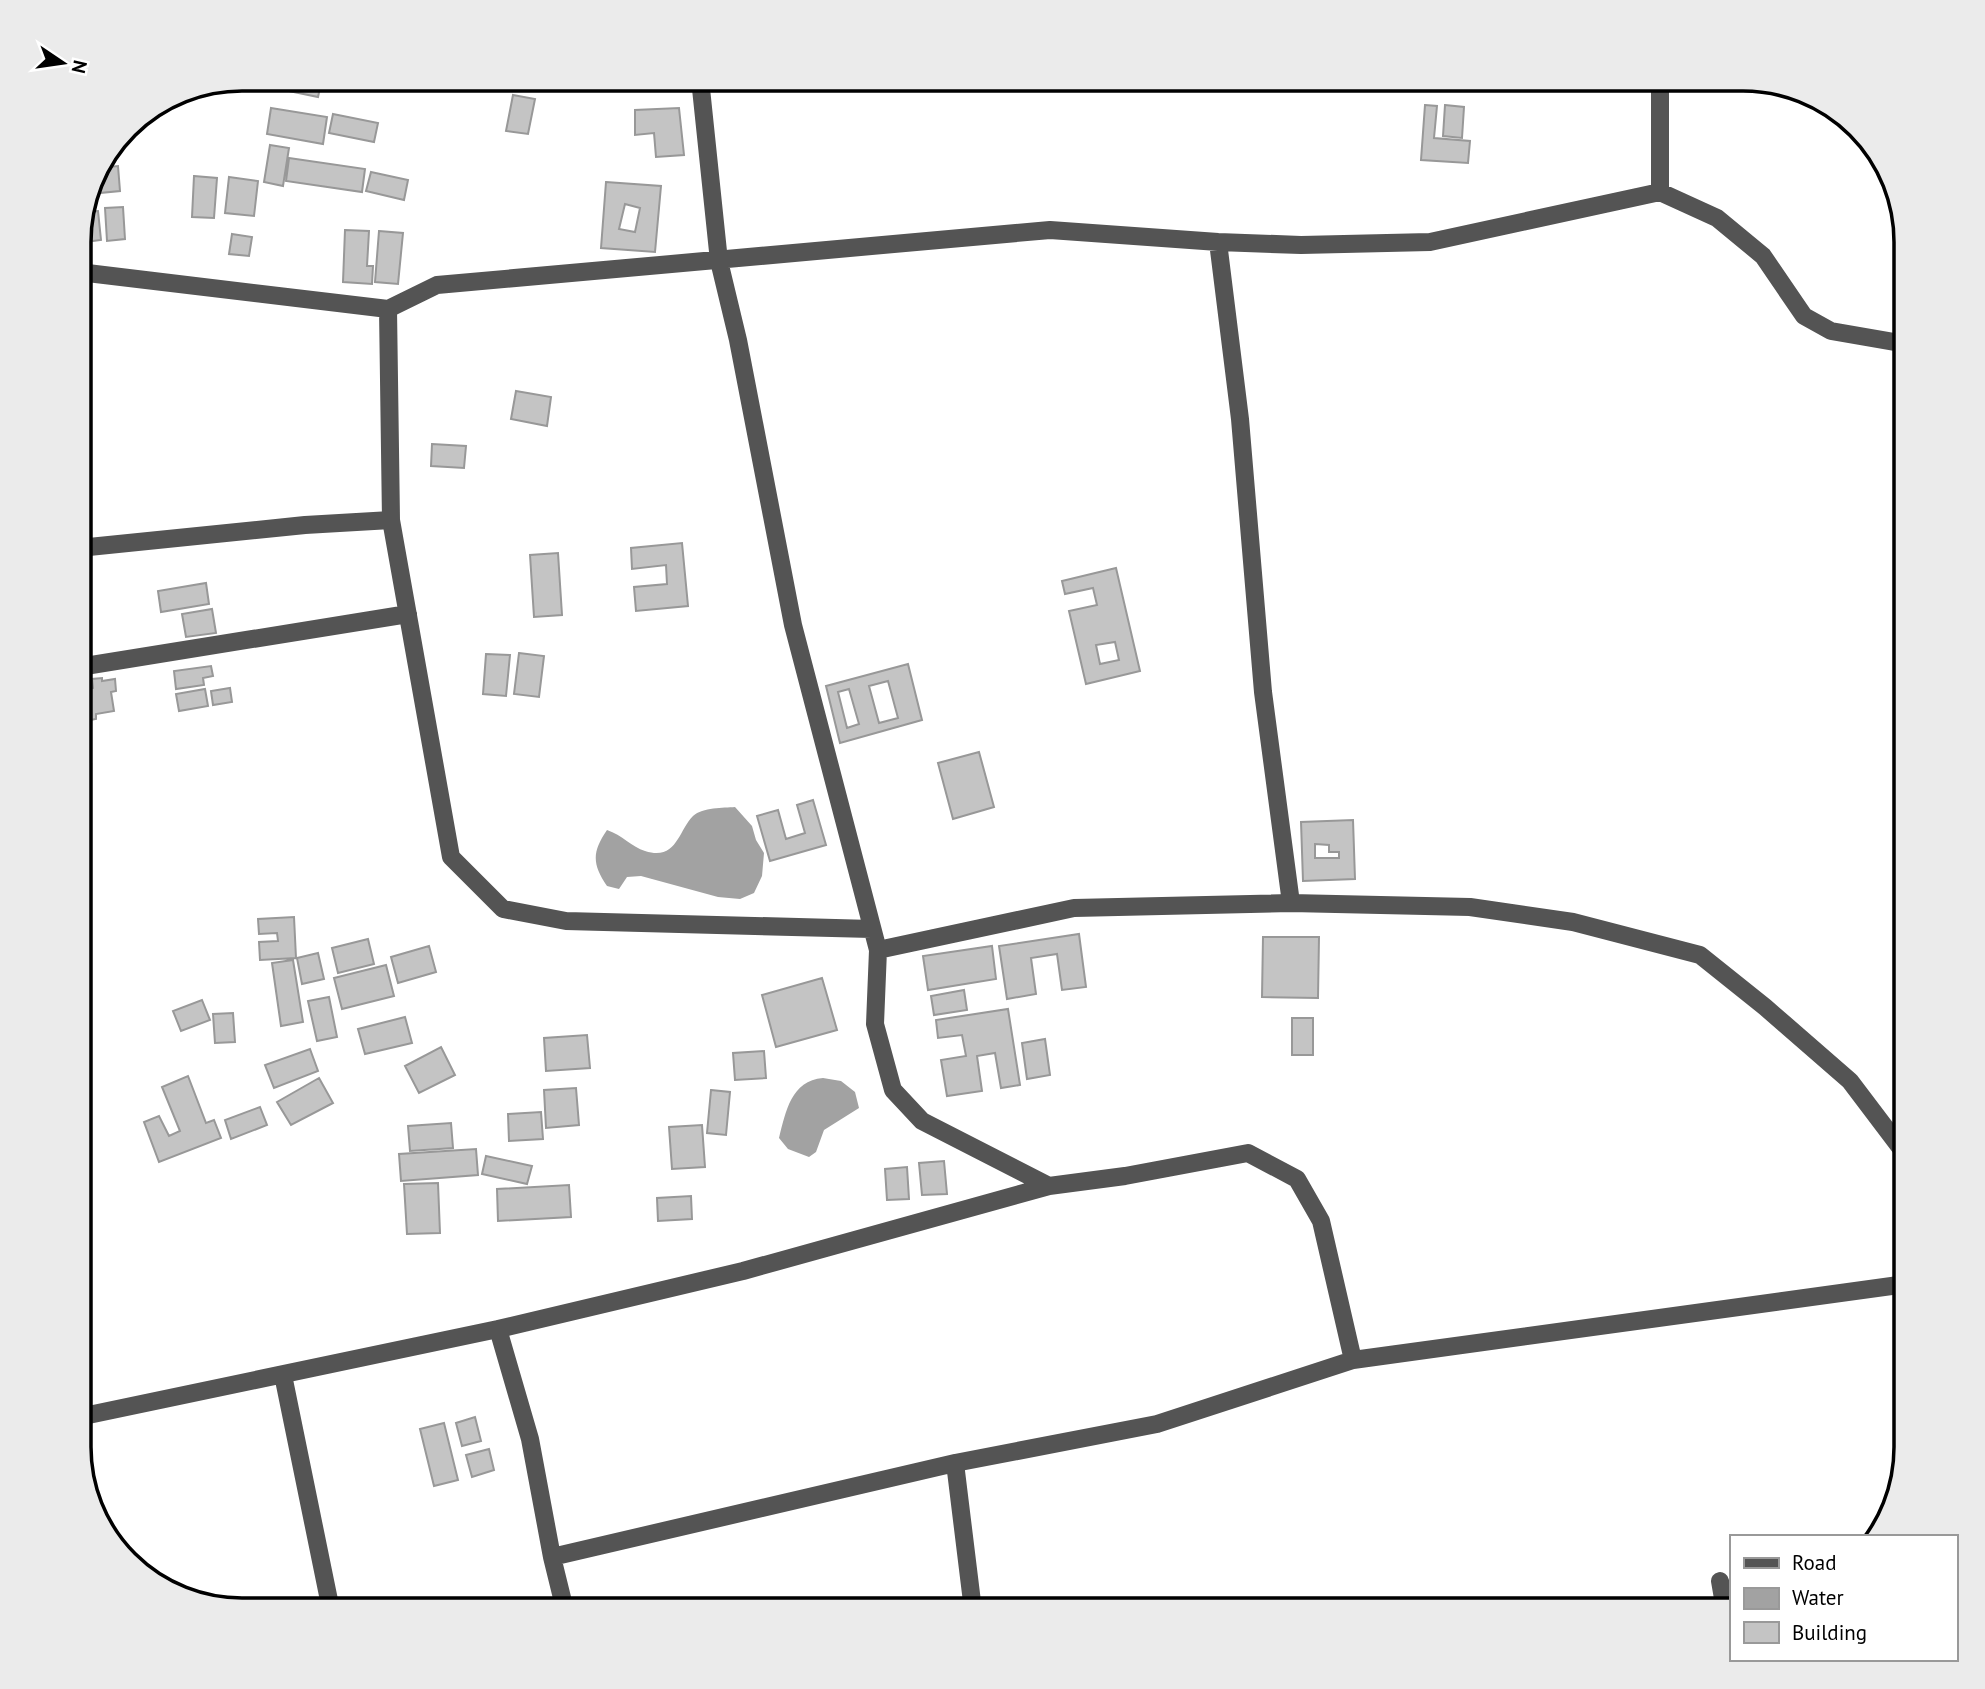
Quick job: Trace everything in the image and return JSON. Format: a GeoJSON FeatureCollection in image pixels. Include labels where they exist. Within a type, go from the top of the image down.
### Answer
{"type":"FeatureCollection","features":[{"type":"Feature","properties":{"kind":"street"},"geometry":{"type":"LineString","coordinates":[[701,91],[719,261],[738,340],[793,625],[878,950],[874,1024],[893,1090],[922,1121],[1049,1186]]}},
{"type":"Feature","properties":{"kind":"street"},"geometry":{"type":"LineString","coordinates":[[1660,91],[1660,192]]}},
{"type":"Feature","properties":{"kind":"street"},"geometry":{"type":"LineString","coordinates":[[91,273],[388,309],[437,285],[1050,230],[1301,245],[1430,242],[1660,192],[1717,218],[1763,256],[1804,316],[1830,331],[1894,342]]}},
{"type":"Feature","properties":{"kind":"street"},"geometry":{"type":"LineString","coordinates":[[1218,242],[1240,419],[1263,692],[1291,903]]}},
{"type":"Feature","properties":{"kind":"street"},"geometry":{"type":"LineString","coordinates":[[388,309],[391,520],[451,857],[503,909],[566,922],[872,929]]}},
{"type":"Feature","properties":{"kind":"street"},"geometry":{"type":"LineString","coordinates":[[91,547],[305,525],[391,520]]}},
{"type":"Feature","properties":{"kind":"street"},"geometry":{"type":"LineString","coordinates":[[91,665],[408,614]]}},
{"type":"Feature","properties":{"kind":"street"},"geometry":{"type":"LineString","coordinates":[[878,950],[1074,908],[1291,903],[1470,907],[1573,922],[1700,955],[1850,1081],[1894,1139]]}},
{"type":"Feature","properties":{"kind":"street"},"geometry":{"type":"LineString","coordinates":[[91,1415],[498,1329],[743,1270],[1049,1186],[1125,1176],[1248,1153],[1297,1178],[1321,1221],[1353,1360]]}},
{"type":"Feature","properties":{"kind":"street"},"geometry":{"type":"LineString","coordinates":[[552,1557],[955,1463],[1157,1424],[1353,1360],[1894,1286]]}},
{"type":"Feature","properties":{"kind":"street"},"geometry":{"type":"LineString","coordinates":[[498,1329],[530,1439],[562,1598]]}},
{"type":"Feature","properties":{"kind":"street"},"geometry":{"type":"LineString","coordinates":[[283,1375],[329,1598]]}},
{"type":"Feature","properties":{"kind":"street"},"geometry":{"type":"LineString","coordinates":[[955,1463],[972,1598]]}},
{"type":"Feature","properties":{"kind":"street"},"geometry":{"type":"LineString","coordinates":[[1720,1581],[1723,1598]]}},
{"type":"Feature","properties":{"kind":"water"},"geometry":{"type":"Polygon","coordinates":[[[735,807],[752,826],[764,853],[762,876],[754,893],[740,899],[718,897],[641,876],[627,877],[619,889],[607,886],[602,878],[596,864],[596,852],[607,830],[645,851],[664,852],[675,843],[697,813],[735,807]]]}},
{"type":"Feature","properties":{"kind":"water"},"geometry":{"type":"Polygon","coordinates":[[[823,1078],[841,1081],[855,1092],[859,1108],[824,1130],[816,1152],[809,1157],[788,1149],[779,1138],[788,1108],[797,1091],[812,1080],[823,1078]]]}},
{"type":"Feature","properties":{"kind":"building"},"geometry":{"type":"Polygon","coordinates":[[[289,91],[319,91],[318,97],[289,91]]]}},
{"type":"Feature","properties":{"kind":"building"},"geometry":{"type":"Polygon","coordinates":[[[513,95],[535,99],[528,134],[506,131],[513,95]]]}},
{"type":"Feature","properties":{"kind":"building"},"geometry":{"type":"Polygon","coordinates":[[[1425,105],[1437,106],[1434,138],[1470,141],[1468,163],[1421,160],[1425,105]]]}},
{"type":"Feature","properties":{"kind":"building"},"geometry":{"type":"Polygon","coordinates":[[[1445,105],[1464,107],[1462,138],[1443,136],[1445,105]]]}},
{"type":"Feature","properties":{"kind":"building"},"geometry":{"type":"Polygon","coordinates":[[[271,108],[327,117],[323,144],[267,134],[271,108]]]}},
{"type":"Feature","properties":{"kind":"building"},"geometry":{"type":"Polygon","coordinates":[[[679,108],[684,155],[656,157],[654,133],[635,135],[635,110],[679,108]]]}},
{"type":"Feature","properties":{"kind":"building"},"geometry":{"type":"Polygon","coordinates":[[[333,114],[378,123],[374,142],[329,133],[333,114]]]}},
{"type":"Feature","properties":{"kind":"building"},"geometry":{"type":"Polygon","coordinates":[[[270,145],[289,148],[283,186],[264,182],[270,145]]]}},
{"type":"Feature","properties":{"kind":"building"},"geometry":{"type":"Polygon","coordinates":[[[289,158],[365,169],[362,192],[286,181],[289,158]]]}},
{"type":"Feature","properties":{"kind":"building"},"geometry":{"type":"Polygon","coordinates":[[[118,166],[120,191],[99,193],[107,175],[111,167],[118,166]]]}},
{"type":"Feature","properties":{"kind":"building"},"geometry":{"type":"Polygon","coordinates":[[[371,172],[408,180],[404,200],[366,191],[371,172]]]}},
{"type":"Feature","properties":{"kind":"building"},"geometry":{"type":"Polygon","coordinates":[[[194,176],[217,178],[214,218],[192,217],[194,176]]]}},
{"type":"Feature","properties":{"kind":"building"},"geometry":{"type":"Polygon","coordinates":[[[229,177],[258,181],[254,216],[225,213],[229,177]]]}},
{"type":"Feature","properties":{"kind":"building"},"geometry":{"type":"Polygon","coordinates":[[[606,182],[661,186],[655,252],[601,248],[606,182]],[[625,204],[619,229],[635,232],[640,208],[625,204]]]}},
{"type":"Feature","properties":{"kind":"building"},"geometry":{"type":"Polygon","coordinates":[[[123,207],[125,239],[107,241],[105,208],[123,207]]]}},
{"type":"Feature","properties":{"kind":"building"},"geometry":{"type":"Polygon","coordinates":[[[94,211],[98,211],[101,240],[91,241],[92,222],[94,211]]]}},
{"type":"Feature","properties":{"kind":"building"},"geometry":{"type":"Polygon","coordinates":[[[345,230],[369,231],[367,266],[373,266],[372,284],[343,282],[345,230]]]}},
{"type":"Feature","properties":{"kind":"building"},"geometry":{"type":"Polygon","coordinates":[[[379,231],[403,233],[398,284],[375,282],[379,231]]]}},
{"type":"Feature","properties":{"kind":"building"},"geometry":{"type":"Polygon","coordinates":[[[232,234],[252,237],[249,256],[229,254],[232,234]]]}},
{"type":"Feature","properties":{"kind":"building"},"geometry":{"type":"Polygon","coordinates":[[[516,391],[551,397],[547,426],[511,419],[516,391]]]}},
{"type":"Feature","properties":{"kind":"building"},"geometry":{"type":"Polygon","coordinates":[[[432,444],[466,446],[464,468],[431,466],[432,444]]]}},
{"type":"Feature","properties":{"kind":"building"},"geometry":{"type":"Polygon","coordinates":[[[682,543],[688,606],[636,611],[634,587],[667,584],[666,565],[632,569],[631,548],[682,543]]]}},
{"type":"Feature","properties":{"kind":"building"},"geometry":{"type":"Polygon","coordinates":[[[558,553],[562,615],[534,617],[530,555],[558,553]]]}},
{"type":"Feature","properties":{"kind":"building"},"geometry":{"type":"Polygon","coordinates":[[[1116,568],[1140,671],[1086,684],[1069,611],[1097,605],[1093,588],[1065,594],[1062,581],[1116,568]],[[1115,642],[1096,645],[1100,664],[1119,660],[1115,642]]]}},
{"type":"Feature","properties":{"kind":"building"},"geometry":{"type":"Polygon","coordinates":[[[206,583],[209,604],[161,612],[158,591],[206,583]]]}},
{"type":"Feature","properties":{"kind":"building"},"geometry":{"type":"Polygon","coordinates":[[[212,609],[216,633],[186,637],[182,614],[212,609]]]}},
{"type":"Feature","properties":{"kind":"building"},"geometry":{"type":"Polygon","coordinates":[[[519,653],[544,656],[539,697],[514,694],[519,653]]]}},
{"type":"Feature","properties":{"kind":"building"},"geometry":{"type":"Polygon","coordinates":[[[486,654],[510,655],[506,696],[483,694],[486,654]]]}},
{"type":"Feature","properties":{"kind":"building"},"geometry":{"type":"Polygon","coordinates":[[[908,664],[922,720],[840,743],[826,686],[908,664]],[[888,681],[869,686],[879,723],[898,718],[888,681]],[[849,689],[838,692],[847,728],[859,724],[849,689]]]}},
{"type":"Feature","properties":{"kind":"building"},"geometry":{"type":"Polygon","coordinates":[[[211,666],[213,676],[203,678],[204,685],[176,689],[174,671],[211,666]]]}},
{"type":"Feature","properties":{"kind":"building"},"geometry":{"type":"Polygon","coordinates":[[[92,679],[115,679],[116,691],[111,692],[114,711],[96,714],[96,719],[91,720],[93,688],[92,679]]]}},
{"type":"Feature","properties":{"kind":"building"},"geometry":{"type":"Polygon","coordinates":[[[230,688],[232,702],[213,705],[211,691],[230,688]]]}},
{"type":"Feature","properties":{"kind":"building"},"geometry":{"type":"Polygon","coordinates":[[[205,689],[208,706],[179,711],[176,694],[205,689]]]}},
{"type":"Feature","properties":{"kind":"building"},"geometry":{"type":"Polygon","coordinates":[[[979,752],[994,807],[953,819],[938,763],[979,752]]]}},
{"type":"Feature","properties":{"kind":"building"},"geometry":{"type":"Polygon","coordinates":[[[813,800],[826,845],[770,861],[757,816],[778,810],[786,839],[805,833],[797,805],[813,800]]]}},
{"type":"Feature","properties":{"kind":"building"},"geometry":{"type":"Polygon","coordinates":[[[1353,820],[1355,879],[1303,881],[1301,822],[1353,820]],[[1315,844],[1315,858],[1339,858],[1339,852],[1329,852],[1329,845],[1315,844]]]}},
{"type":"Feature","properties":{"kind":"building"},"geometry":{"type":"Polygon","coordinates":[[[294,917],[296,958],[260,960],[259,942],[278,941],[277,933],[259,934],[258,919],[294,917]]]}},
{"type":"Feature","properties":{"kind":"building"},"geometry":{"type":"Polygon","coordinates":[[[1079,934],[1086,987],[1062,990],[1057,954],[1031,958],[1036,994],[1007,999],[999,946],[1079,934]]]}},
{"type":"Feature","properties":{"kind":"building"},"geometry":{"type":"Polygon","coordinates":[[[1263,937],[1319,937],[1318,998],[1262,997],[1263,937]]]}},
{"type":"Feature","properties":{"kind":"building"},"geometry":{"type":"Polygon","coordinates":[[[368,939],[374,964],[338,973],[332,948],[368,939]]]}},
{"type":"Feature","properties":{"kind":"building"},"geometry":{"type":"Polygon","coordinates":[[[429,946],[436,972],[398,983],[391,957],[429,946]]]}},
{"type":"Feature","properties":{"kind":"building"},"geometry":{"type":"Polygon","coordinates":[[[992,946],[996,979],[928,990],[923,956],[992,946]]]}},
{"type":"Feature","properties":{"kind":"building"},"geometry":{"type":"Polygon","coordinates":[[[318,953],[324,979],[302,984],[297,958],[318,953]]]}},
{"type":"Feature","properties":{"kind":"building"},"geometry":{"type":"Polygon","coordinates":[[[293,960],[303,1022],[281,1026],[272,963],[293,960]]]}},
{"type":"Feature","properties":{"kind":"building"},"geometry":{"type":"Polygon","coordinates":[[[386,965],[394,996],[342,1009],[334,978],[386,965]]]}},
{"type":"Feature","properties":{"kind":"building"},"geometry":{"type":"Polygon","coordinates":[[[822,978],[837,1030],[776,1047],[762,995],[822,978]]]}},
{"type":"Feature","properties":{"kind":"building"},"geometry":{"type":"Polygon","coordinates":[[[964,990],[967,1010],[934,1015],[931,996],[964,990]]]}},
{"type":"Feature","properties":{"kind":"building"},"geometry":{"type":"Polygon","coordinates":[[[329,997],[337,1037],[317,1041],[308,1001],[329,997]]]}},
{"type":"Feature","properties":{"kind":"building"},"geometry":{"type":"Polygon","coordinates":[[[202,1000],[210,1020],[181,1031],[173,1011],[202,1000]]]}},
{"type":"Feature","properties":{"kind":"building"},"geometry":{"type":"Polygon","coordinates":[[[1008,1009],[1020,1085],[1001,1088],[995,1053],[977,1056],[982,1091],[947,1096],[941,1060],[966,1056],[962,1035],[938,1038],[936,1020],[1008,1009]]]}},
{"type":"Feature","properties":{"kind":"building"},"geometry":{"type":"Polygon","coordinates":[[[233,1013],[235,1042],[215,1043],[213,1014],[233,1013]]]}},
{"type":"Feature","properties":{"kind":"building"},"geometry":{"type":"Polygon","coordinates":[[[405,1017],[412,1043],[365,1054],[358,1029],[405,1017]]]}},
{"type":"Feature","properties":{"kind":"building"},"geometry":{"type":"Polygon","coordinates":[[[1292,1018],[1313,1018],[1313,1055],[1292,1055],[1292,1018]]]}},
{"type":"Feature","properties":{"kind":"building"},"geometry":{"type":"Polygon","coordinates":[[[587,1035],[590,1068],[546,1071],[544,1038],[587,1035]]]}},
{"type":"Feature","properties":{"kind":"building"},"geometry":{"type":"Polygon","coordinates":[[[1045,1039],[1050,1075],[1027,1079],[1022,1043],[1045,1039]]]}},
{"type":"Feature","properties":{"kind":"building"},"geometry":{"type":"Polygon","coordinates":[[[441,1047],[455,1075],[419,1093],[405,1066],[441,1047]]]}},
{"type":"Feature","properties":{"kind":"building"},"geometry":{"type":"Polygon","coordinates":[[[310,1049],[318,1071],[274,1088],[265,1065],[310,1049]]]}},
{"type":"Feature","properties":{"kind":"building"},"geometry":{"type":"Polygon","coordinates":[[[764,1051],[766,1078],[735,1080],[733,1053],[764,1051]]]}},
{"type":"Feature","properties":{"kind":"building"},"geometry":{"type":"Polygon","coordinates":[[[188,1076],[206,1123],[214,1120],[221,1138],[159,1162],[144,1122],[159,1116],[169,1136],[180,1131],[162,1087],[188,1076]]]}},
{"type":"Feature","properties":{"kind":"building"},"geometry":{"type":"Polygon","coordinates":[[[319,1078],[333,1103],[291,1125],[277,1102],[319,1078]]]}},
{"type":"Feature","properties":{"kind":"building"},"geometry":{"type":"Polygon","coordinates":[[[576,1088],[579,1125],[546,1128],[544,1090],[576,1088]]]}},
{"type":"Feature","properties":{"kind":"building"},"geometry":{"type":"Polygon","coordinates":[[[711,1090],[730,1092],[726,1135],[707,1133],[711,1090]]]}},
{"type":"Feature","properties":{"kind":"building"},"geometry":{"type":"Polygon","coordinates":[[[260,1107],[267,1125],[231,1139],[225,1120],[260,1107]]]}},
{"type":"Feature","properties":{"kind":"building"},"geometry":{"type":"Polygon","coordinates":[[[541,1112],[543,1139],[509,1141],[508,1114],[541,1112]]]}},
{"type":"Feature","properties":{"kind":"building"},"geometry":{"type":"Polygon","coordinates":[[[451,1123],[453,1148],[410,1151],[408,1126],[451,1123]]]}},
{"type":"Feature","properties":{"kind":"building"},"geometry":{"type":"Polygon","coordinates":[[[702,1125],[705,1167],[672,1169],[669,1127],[702,1125]]]}},
{"type":"Feature","properties":{"kind":"building"},"geometry":{"type":"Polygon","coordinates":[[[476,1149],[478,1175],[401,1181],[399,1154],[476,1149]]]}},
{"type":"Feature","properties":{"kind":"building"},"geometry":{"type":"Polygon","coordinates":[[[486,1156],[532,1166],[527,1184],[482,1174],[486,1156]]]}},
{"type":"Feature","properties":{"kind":"building"},"geometry":{"type":"Polygon","coordinates":[[[944,1161],[947,1194],[922,1195],[919,1163],[944,1161]]]}},
{"type":"Feature","properties":{"kind":"building"},"geometry":{"type":"Polygon","coordinates":[[[907,1167],[909,1199],[887,1200],[885,1169],[907,1167]]]}},
{"type":"Feature","properties":{"kind":"building"},"geometry":{"type":"Polygon","coordinates":[[[438,1183],[440,1233],[407,1234],[404,1184],[438,1183]]]}},
{"type":"Feature","properties":{"kind":"building"},"geometry":{"type":"Polygon","coordinates":[[[569,1185],[571,1217],[498,1221],[497,1189],[569,1185]]]}},
{"type":"Feature","properties":{"kind":"building"},"geometry":{"type":"Polygon","coordinates":[[[691,1196],[692,1219],[658,1221],[657,1198],[691,1196]]]}},
{"type":"Feature","properties":{"kind":"building"},"geometry":{"type":"Polygon","coordinates":[[[475,1417],[481,1441],[462,1446],[456,1423],[475,1417]]]}},
{"type":"Feature","properties":{"kind":"building"},"geometry":{"type":"Polygon","coordinates":[[[444,1423],[458,1480],[434,1486],[420,1429],[444,1423]]]}},
{"type":"Feature","properties":{"kind":"building"},"geometry":{"type":"Polygon","coordinates":[[[489,1449],[494,1470],[472,1477],[466,1455],[489,1449]]]}}]}
